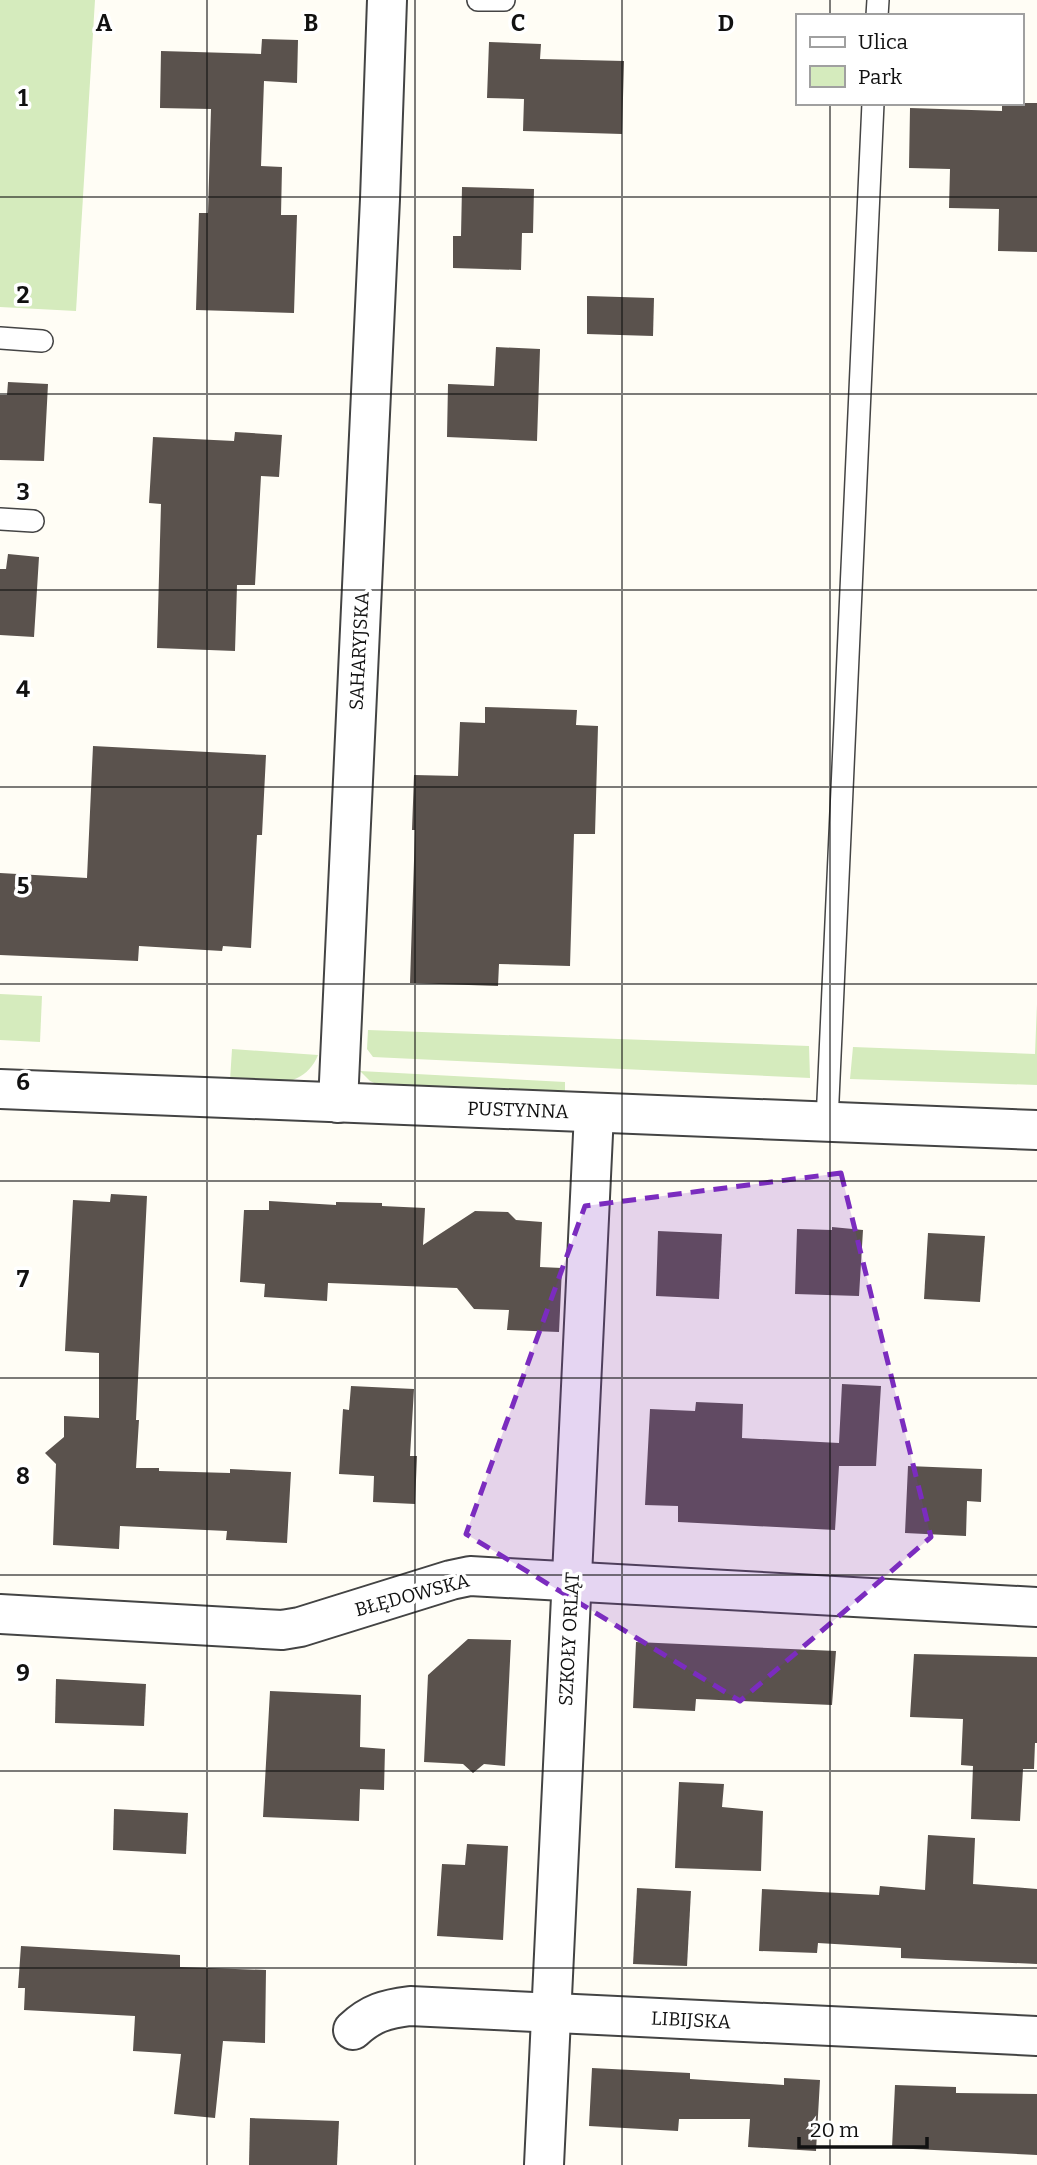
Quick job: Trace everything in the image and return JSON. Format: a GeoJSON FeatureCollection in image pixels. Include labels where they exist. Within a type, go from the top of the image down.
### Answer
{"type":"FeatureCollection","features":[{"type":"Feature","properties":{"kind":"street","name":"SAHARYJSKA"},"geometry":{"type":"LineString","coordinates":[[338,1103],[387,0]]}},
{"type":"Feature","properties":{"kind":"street","name":"PUSTYNNA"},"geometry":{"type":"LineString","coordinates":[[0,1089],[1037,1130]]}},
{"type":"Feature","properties":{"kind":"street","name":"SZKOŁY ORLĄT"},"geometry":{"type":"LineString","coordinates":[[544,2165],[594,1113]]}},
{"type":"Feature","properties":{"kind":"street","name":"BŁĘDOWSKA"},"geometry":{"type":"LineString","coordinates":[[0,1614],[282,1630],[300,1628],[470,1576],[1037,1607]]}},
{"type":"Feature","properties":{"kind":"street","name":"LIBIJSKA"},"geometry":{"type":"LineString","coordinates":[[353,2030],[368,2016],[389,2008],[410,2006],[1037,2036]]}},
{"type":"Feature","properties":{"kind":"lane"},"geometry":{"type":"LineString","coordinates":[[478,0],[504,0]]}},
{"type":"Feature","properties":{"kind":"lane"},"geometry":{"type":"LineString","coordinates":[[827,1122],[873,105]]}},
{"type":"Feature","properties":{"kind":"lane"},"geometry":{"type":"LineString","coordinates":[[0,338],[42,341]]}},
{"type":"Feature","properties":{"kind":"lane"},"geometry":{"type":"LineString","coordinates":[[0,519],[33,521]]}},
{"type":"Feature","properties":{"kind":"highlighted area"},"geometry":{"type":"Polygon","coordinates":[[[841,1173],[931,1537],[740,1701],[466,1534],[585,1206],[841,1173]]]}},
{"type":"Feature","properties":{"kind":"green space"},"geometry":{"type":"Polygon","coordinates":[[[0,0],[95,0],[76,311],[0,307],[0,0]]]}},
{"type":"Feature","properties":{"kind":"green space"},"geometry":{"type":"Polygon","coordinates":[[[0,994],[42,996],[40,1042],[0,1040],[0,994]]]}},
{"type":"Feature","properties":{"kind":"green space"},"geometry":{"type":"Polygon","coordinates":[[[1037,1004],[1037,1085],[850,1079],[853,1047],[1035,1054],[1037,1004]]]}},
{"type":"Feature","properties":{"kind":"green space"},"geometry":{"type":"Polygon","coordinates":[[[368,1030],[809,1046],[810,1078],[373,1057],[367,1049],[368,1030]]]}},
{"type":"Feature","properties":{"kind":"green space"},"geometry":{"type":"Polygon","coordinates":[[[232,1049],[318,1055],[303,1075],[292,1080],[256,1083],[230,1081],[232,1049]]]}},
{"type":"Feature","properties":{"kind":"green space"},"geometry":{"type":"Polygon","coordinates":[[[360,1071],[565,1082],[565,1096],[385,1088],[370,1081],[360,1071]]]}},
{"type":"Feature","properties":{"kind":"building"},"geometry":{"type":"Polygon","coordinates":[[[262,39],[298,40],[297,83],[264,81],[261,166],[282,167],[281,215],[297,215],[294,313],[196,310],[199,213],[208,213],[211,109],[160,108],[161,51],[261,54],[262,39]]]}},
{"type":"Feature","properties":{"kind":"building"},"geometry":{"type":"Polygon","coordinates":[[[489,42],[541,44],[540,59],[624,61],[622,134],[523,131],[524,99],[487,98],[489,42]]]}},
{"type":"Feature","properties":{"kind":"building"},"geometry":{"type":"Polygon","coordinates":[[[1037,103],[1037,252],[998,251],[999,209],[949,208],[950,169],[909,168],[910,108],[1002,111],[1002,105],[1037,103]]]}},
{"type":"Feature","properties":{"kind":"building"},"geometry":{"type":"Polygon","coordinates":[[[462,187],[534,189],[533,233],[522,233],[521,270],[453,268],[453,236],[461,236],[462,187]]]}},
{"type":"Feature","properties":{"kind":"building"},"geometry":{"type":"Polygon","coordinates":[[[587,296],[654,298],[653,336],[587,334],[587,296]]]}},
{"type":"Feature","properties":{"kind":"building"},"geometry":{"type":"Polygon","coordinates":[[[496,347],[540,349],[537,441],[447,437],[448,384],[494,386],[496,347]]]}},
{"type":"Feature","properties":{"kind":"building"},"geometry":{"type":"Polygon","coordinates":[[[8,382],[48,384],[44,461],[0,460],[0,395],[7,395],[8,382]]]}},
{"type":"Feature","properties":{"kind":"building"},"geometry":{"type":"Polygon","coordinates":[[[235,432],[282,435],[279,477],[261,476],[255,585],[237,585],[235,651],[157,648],[161,504],[149,503],[153,437],[234,441],[235,432]]]}},
{"type":"Feature","properties":{"kind":"building"},"geometry":{"type":"Polygon","coordinates":[[[8,554],[39,557],[34,637],[0,635],[0,569],[6,569],[8,554]]]}},
{"type":"Feature","properties":{"kind":"building"},"geometry":{"type":"Polygon","coordinates":[[[485,707],[577,710],[576,725],[598,726],[595,834],[574,834],[570,966],[499,964],[498,986],[410,983],[414,775],[458,776],[460,722],[485,723],[485,707]]]}},
{"type":"Feature","properties":{"kind":"building"},"geometry":{"type":"Polygon","coordinates":[[[93,746],[266,755],[262,835],[257,835],[251,948],[223,946],[222,951],[139,946],[138,961],[0,955],[0,873],[87,878],[93,746]]]}},
{"type":"Feature","properties":{"kind":"building"},"geometry":{"type":"Polygon","coordinates":[[[111,1194],[147,1196],[136,1468],[230,1473],[230,1469],[291,1472],[287,1543],[226,1540],[227,1531],[120,1526],[119,1549],[53,1545],[56,1464],[45,1453],[64,1437],[64,1416],[99,1418],[99,1353],[65,1351],[73,1200],[110,1202],[111,1194]]]}},
{"type":"Feature","properties":{"kind":"building"},"geometry":{"type":"Polygon","coordinates":[[[269,1201],[336,1205],[336,1202],[382,1203],[382,1206],[425,1208],[423,1245],[475,1211],[508,1212],[516,1220],[542,1222],[540,1267],[562,1268],[559,1332],[507,1330],[509,1310],[474,1309],[457,1288],[328,1283],[327,1301],[264,1297],[265,1284],[240,1282],[244,1210],[269,1210],[269,1201]]]}},
{"type":"Feature","properties":{"kind":"building"},"geometry":{"type":"Polygon","coordinates":[[[832,1227],[863,1230],[859,1296],[795,1294],[797,1229],[832,1230],[832,1227]]]}},
{"type":"Feature","properties":{"kind":"building"},"geometry":{"type":"Polygon","coordinates":[[[658,1231],[722,1234],[719,1299],[656,1296],[658,1231]]]}},
{"type":"Feature","properties":{"kind":"building"},"geometry":{"type":"Polygon","coordinates":[[[928,1233],[985,1236],[980,1302],[924,1299],[928,1233]]]}},
{"type":"Feature","properties":{"kind":"building"},"geometry":{"type":"Polygon","coordinates":[[[842,1384],[881,1386],[876,1466],[839,1466],[835,1530],[678,1522],[678,1506],[645,1505],[650,1409],[695,1411],[696,1402],[743,1404],[742,1438],[839,1443],[842,1384]]]}},
{"type":"Feature","properties":{"kind":"building"},"geometry":{"type":"Polygon","coordinates":[[[351,1386],[414,1389],[410,1456],[417,1456],[415,1504],[373,1502],[374,1476],[339,1474],[343,1409],[349,1410],[351,1386]]]}},
{"type":"Feature","properties":{"kind":"building"},"geometry":{"type":"Polygon","coordinates":[[[908,1466],[982,1469],[981,1502],[967,1501],[966,1536],[905,1533],[908,1466]]]}},
{"type":"Feature","properties":{"kind":"building"},"geometry":{"type":"Polygon","coordinates":[[[468,1639],[511,1640],[505,1766],[484,1764],[473,1773],[463,1764],[424,1762],[428,1675],[468,1639]]]}},
{"type":"Feature","properties":{"kind":"building"},"geometry":{"type":"Polygon","coordinates":[[[636,1642],[836,1651],[832,1705],[696,1699],[695,1711],[633,1708],[636,1642]]]}},
{"type":"Feature","properties":{"kind":"building"},"geometry":{"type":"Polygon","coordinates":[[[914,1654],[1037,1657],[1037,1743],[1034,1769],[1023,1769],[1020,1821],[971,1819],[973,1766],[961,1765],[963,1719],[910,1717],[914,1654]]]}},
{"type":"Feature","properties":{"kind":"building"},"geometry":{"type":"Polygon","coordinates":[[[56,1679],[146,1684],[144,1726],[55,1723],[56,1679]]]}},
{"type":"Feature","properties":{"kind":"building"},"geometry":{"type":"Polygon","coordinates":[[[270,1691],[361,1695],[360,1747],[385,1749],[384,1790],[360,1789],[359,1821],[263,1817],[270,1691]]]}},
{"type":"Feature","properties":{"kind":"building"},"geometry":{"type":"Polygon","coordinates":[[[679,1782],[724,1784],[722,1807],[763,1811],[761,1871],[675,1868],[679,1782]]]}},
{"type":"Feature","properties":{"kind":"building"},"geometry":{"type":"Polygon","coordinates":[[[114,1809],[188,1813],[186,1854],[113,1850],[114,1809]]]}},
{"type":"Feature","properties":{"kind":"building"},"geometry":{"type":"Polygon","coordinates":[[[928,1835],[975,1838],[973,1884],[1037,1889],[1037,1964],[901,1958],[901,1948],[818,1943],[817,1953],[759,1951],[762,1889],[879,1895],[880,1886],[925,1890],[928,1835]]]}},
{"type":"Feature","properties":{"kind":"building"},"geometry":{"type":"Polygon","coordinates":[[[467,1844],[508,1846],[503,1940],[437,1936],[442,1864],[465,1865],[467,1844]]]}},
{"type":"Feature","properties":{"kind":"building"},"geometry":{"type":"Polygon","coordinates":[[[637,1888],[691,1891],[687,1966],[633,1964],[637,1888]]]}},
{"type":"Feature","properties":{"kind":"building"},"geometry":{"type":"Polygon","coordinates":[[[21,1946],[180,1955],[180,1967],[266,1970],[265,2043],[223,2041],[215,2118],[174,2114],[181,2054],[133,2051],[135,2016],[24,2010],[25,1988],[18,1988],[21,1946]]]}},
{"type":"Feature","properties":{"kind":"building"},"geometry":{"type":"Polygon","coordinates":[[[592,2068],[690,2073],[690,2079],[784,2085],[784,2078],[820,2080],[816,2151],[748,2147],[750,2119],[679,2119],[678,2131],[589,2126],[592,2068]]]}},
{"type":"Feature","properties":{"kind":"building"},"geometry":{"type":"Polygon","coordinates":[[[895,2085],[956,2087],[956,2093],[1037,2094],[1037,2155],[892,2148],[895,2085]]]}},
{"type":"Feature","properties":{"kind":"building"},"geometry":{"type":"Polygon","coordinates":[[[250,2118],[339,2121],[337,2165],[249,2165],[250,2118]]]}}]}
